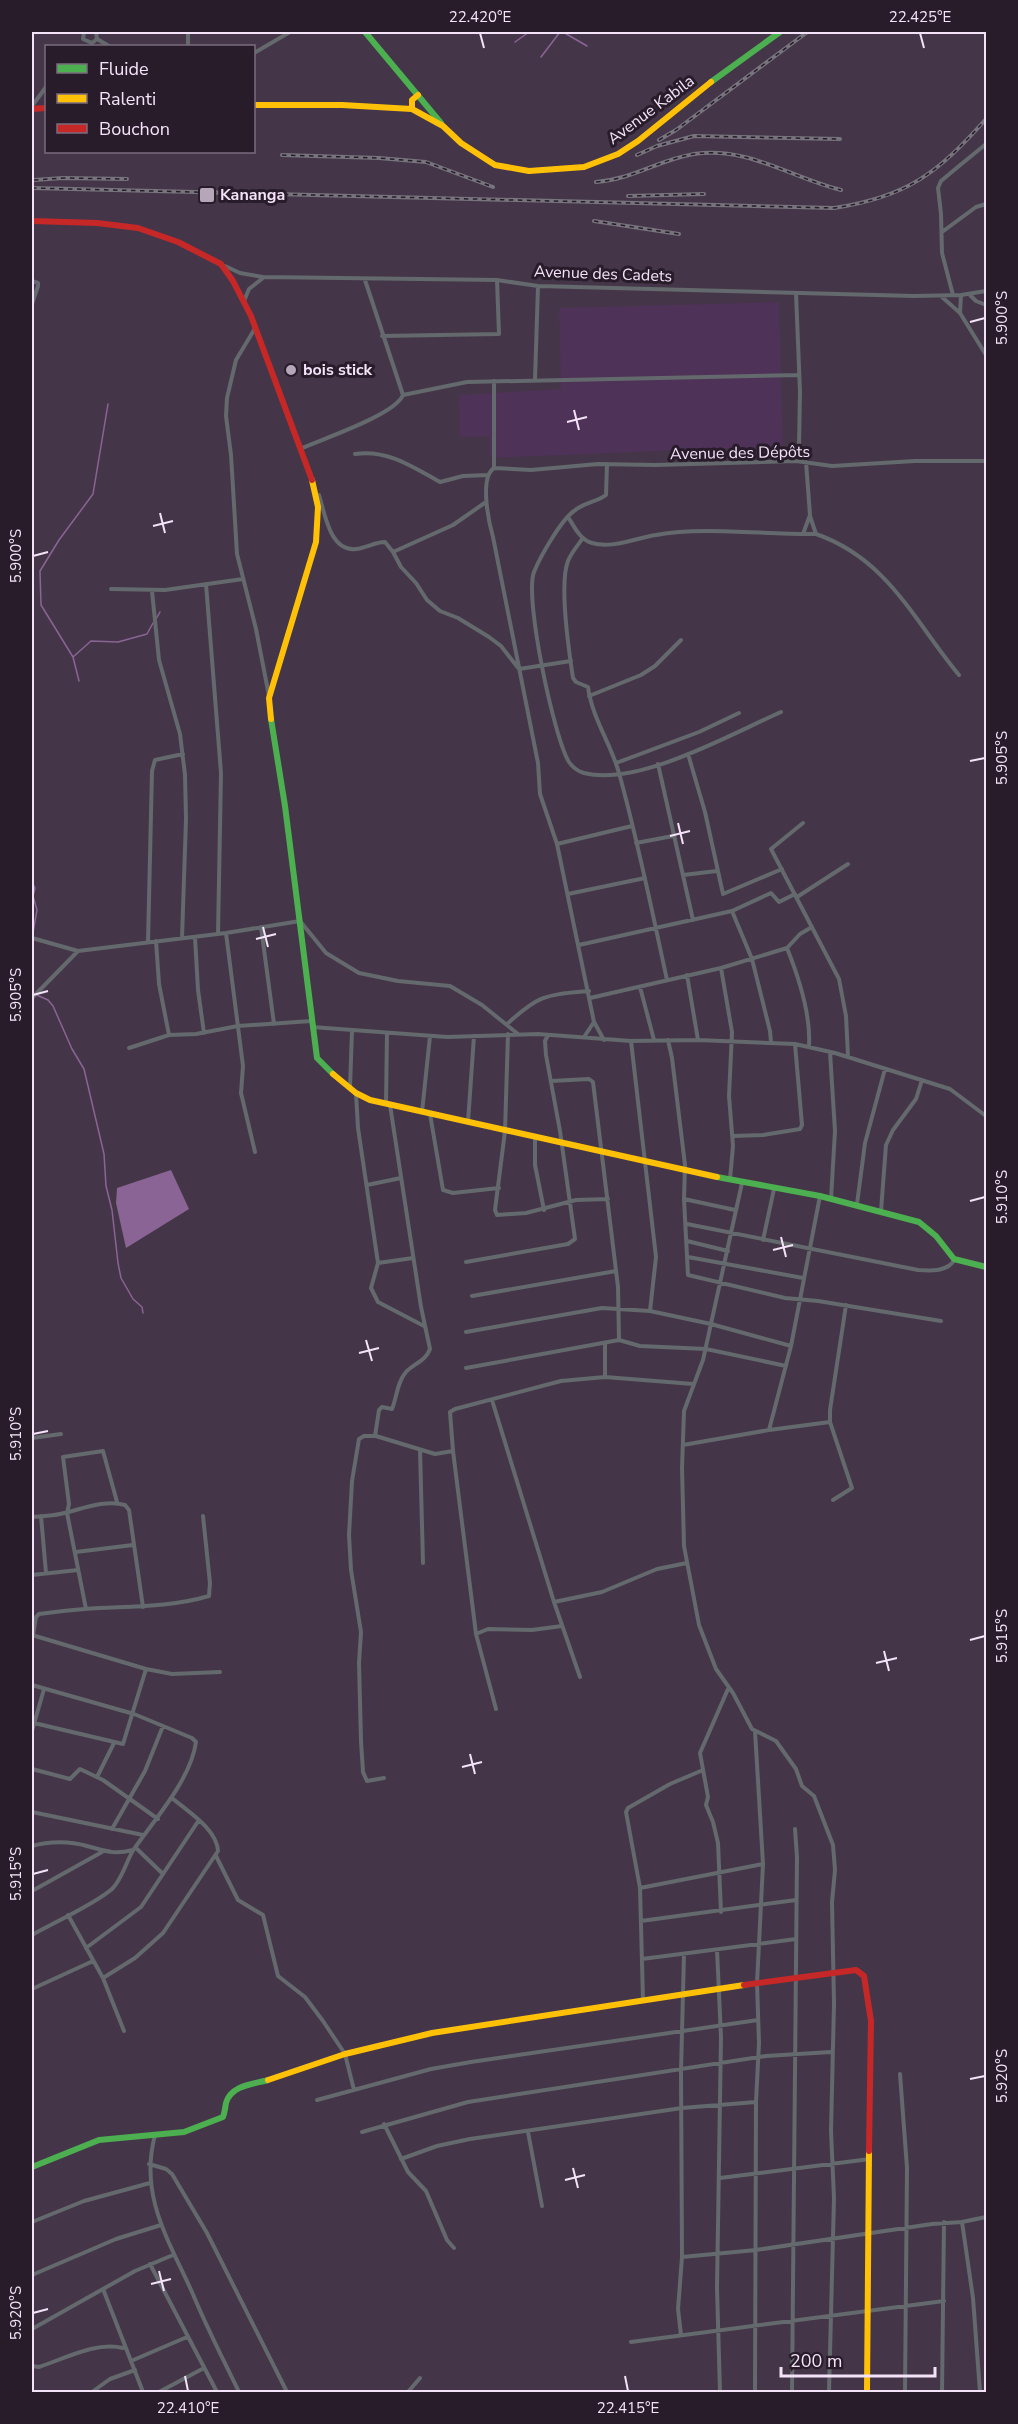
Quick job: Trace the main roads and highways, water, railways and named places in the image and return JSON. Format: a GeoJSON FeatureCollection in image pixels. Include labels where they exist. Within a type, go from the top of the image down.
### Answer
{"type":"FeatureCollection","features":[{"type":"Feature","properties":{"kind":"main road"},"geometry":{"type":"LineString","coordinates":[[365,32],[443,126]]}},
{"type":"Feature","properties":{"kind":"main road","name":"Avenue Kabila"},"geometry":{"type":"LineString","coordinates":[[255,105],[342,105],[412,109],[443,126],[461,143],[495,165],[529,171],[584,167],[628,148],[701,89],[780,32]]}},
{"type":"Feature","properties":{"kind":"main road"},"geometry":{"type":"LineString","coordinates":[[412,109],[412,100],[418,95]]}},
{"type":"Feature","properties":{"kind":"main road"},"geometry":{"type":"LineString","coordinates":[[32,221],[109,222],[132,226],[174,239],[221,264],[244,302],[317,489],[319,530],[269,698],[272,733],[309,984],[317,1058],[353,1091],[388,1104],[742,1182],[857,1204],[924,1224],[955,1260],[986,1265]]}},
{"type":"Feature","properties":{"kind":"main road"},"geometry":{"type":"LineString","coordinates":[[32,2167],[99,2140],[184,2132],[218,2120],[226,2114],[227,2099],[240,2087],[345,2054],[432,2033],[718,1988],[856,1970],[864,1976],[866,1982],[872,2021],[867,2235],[867,2392]]}},
{"type":"Feature","properties":{"kind":"waterway"},"geometry":{"type":"LineString","coordinates":[[515,42],[529,32]]}},
{"type":"Feature","properties":{"kind":"waterway"},"geometry":{"type":"LineString","coordinates":[[541,57],[560,32]]}},
{"type":"Feature","properties":{"kind":"waterway"},"geometry":{"type":"LineString","coordinates":[[563,32],[587,46]]}},
{"type":"Feature","properties":{"kind":"waterway"},"geometry":{"type":"LineString","coordinates":[[79,681],[73,657],[41,605],[40,571],[59,540],[93,494],[108,404]]}},
{"type":"Feature","properties":{"kind":"waterway"},"geometry":{"type":"LineString","coordinates":[[156,619],[160,612]]}},
{"type":"Feature","properties":{"kind":"waterway"},"geometry":{"type":"LineString","coordinates":[[73,657],[91,641],[118,642],[147,634],[153,623]]}},
{"type":"Feature","properties":{"kind":"waterway"},"geometry":{"type":"LineString","coordinates":[[32,882],[35,888],[33,896],[37,910],[32,938]]}},
{"type":"Feature","properties":{"kind":"waterway"},"geometry":{"type":"LineString","coordinates":[[32,993],[48,1000],[53,1006],[72,1049],[84,1069],[104,1154],[106,1186],[112,1210],[121,1278],[133,1299],[142,1307],[143,1313]]}},
{"type":"Feature","properties":{"kind":"railway"},"geometry":{"type":"LineString","coordinates":[[659,140],[676,130],[806,33]]}},
{"type":"Feature","properties":{"kind":"railway"},"geometry":{"type":"LineString","coordinates":[[32,188],[834,208],[882,197],[919,180],[952,154],[986,119]]}},
{"type":"Feature","properties":{"kind":"railway"},"geometry":{"type":"LineString","coordinates":[[637,155],[657,146],[694,136],[840,139]]}},
{"type":"Feature","properties":{"kind":"railway"},"geometry":{"type":"LineString","coordinates":[[596,182],[622,177],[681,157],[714,153],[769,164],[841,190]]}},
{"type":"Feature","properties":{"kind":"railway"},"geometry":{"type":"LineString","coordinates":[[282,155],[426,162],[493,187]]}},
{"type":"Feature","properties":{"kind":"railway"},"geometry":{"type":"LineString","coordinates":[[34,180],[127,179]]}},
{"type":"Feature","properties":{"kind":"railway"},"geometry":{"type":"LineString","coordinates":[[628,196],[704,194]]}},
{"type":"Feature","properties":{"kind":"railway"},"geometry":{"type":"LineString","coordinates":[[594,221],[679,234]]}},
{"type":"Feature","properties":{"kind":"place","name":"Kananga"},"geometry":{"type":"Point","coordinates":[207,195]}},
{"type":"Feature","properties":{"kind":"place","name":"bois stick"},"geometry":{"type":"Point","coordinates":[291,370]}}]}
